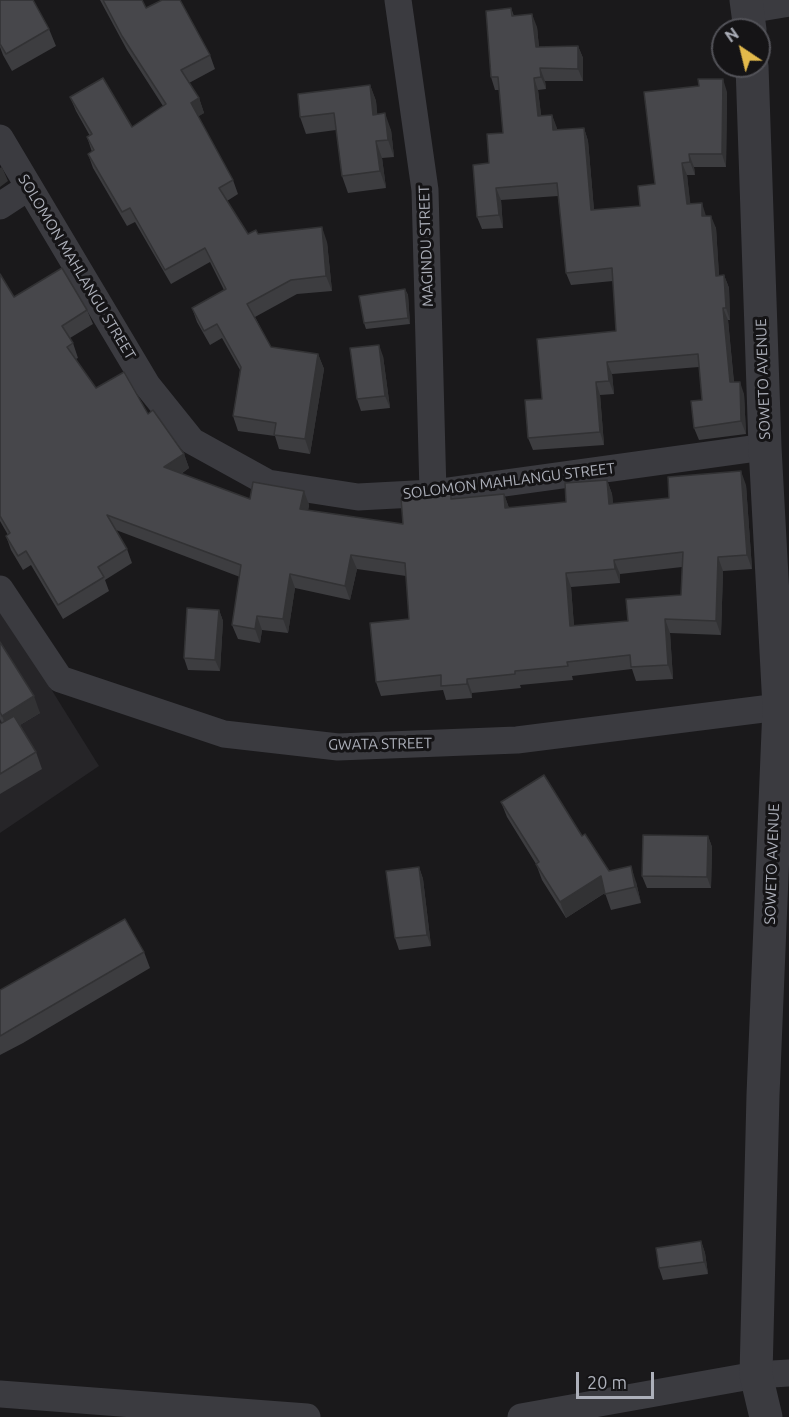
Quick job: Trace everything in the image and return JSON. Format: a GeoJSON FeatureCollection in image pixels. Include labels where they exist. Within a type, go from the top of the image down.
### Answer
{"type":"FeatureCollection","features":[{"type":"Feature","properties":{"kind":"street","name":"MAGINDU STREET"},"geometry":{"type":"LineString","coordinates":[[398,0],[425,190],[433,493]]}},
{"type":"Feature","properties":{"kind":"street"},"geometry":{"type":"LineString","coordinates":[[748,13],[789,3]]}},
{"type":"Feature","properties":{"kind":"street","name":"SOWETO AVENUE"},"geometry":{"type":"LineString","coordinates":[[753,78],[765,447],[784,707],[763,1095],[756,1375],[766,1417]]}},
{"type":"Feature","properties":{"kind":"street","name":"SOLOMON MAHLANGU STREET"},"geometry":{"type":"LineString","coordinates":[[0,138],[147,385],[192,441],[268,483],[358,497],[433,493],[765,447]]}},
{"type":"Feature","properties":{"kind":"street"},"geometry":{"type":"LineString","coordinates":[[0,206],[29,187]]}},
{"type":"Feature","properties":{"kind":"street","name":"GWATA STREET"},"geometry":{"type":"LineString","coordinates":[[0,589],[60,679],[224,734],[338,747],[505,741],[784,707]]}},
{"type":"Feature","properties":{"kind":"street"},"geometry":{"type":"LineString","coordinates":[[521,1417],[756,1375],[789,1373]]}},
{"type":"Feature","properties":{"kind":"street"},"geometry":{"type":"LineString","coordinates":[[0,1394],[307,1417]]}},
{"type":"Feature","properties":{"kind":"shaded area"},"geometry":{"type":"Polygon","coordinates":[[[0,607],[99,766],[0,833],[0,607]]]}},
{"type":"Feature","properties":{"kind":"building"},"geometry":{"type":"Polygon","coordinates":[[[0,0],[33,0],[49,29],[6,54],[0,44],[0,0]]]}},
{"type":"Feature","properties":{"kind":"building"},"geometry":{"type":"Polygon","coordinates":[[[103,0],[142,0],[146,8],[162,0],[180,0],[210,55],[181,70],[199,98],[191,103],[233,180],[219,188],[248,234],[256,230],[258,234],[322,227],[326,276],[291,280],[247,304],[271,347],[318,354],[305,439],[274,435],[276,423],[233,416],[241,367],[217,324],[204,331],[192,308],[226,289],[205,248],[165,270],[130,208],[122,212],[88,154],[94,150],[87,137],[92,134],[70,97],[103,78],[132,127],[166,104],[122,36],[103,0]]]}},
{"type":"Feature","properties":{"kind":"building"},"geometry":{"type":"Polygon","coordinates":[[[511,8],[512,16],[532,14],[536,47],[578,46],[578,69],[540,68],[541,77],[534,78],[538,116],[552,115],[553,130],[584,128],[591,210],[640,206],[638,186],[655,184],[644,92],[699,86],[698,79],[723,79],[722,154],[689,154],[690,162],[682,163],[687,204],[702,203],[702,216],[711,216],[716,276],[724,275],[726,308],[723,308],[730,382],[740,382],[741,421],[694,428],[691,401],[702,400],[698,354],[607,362],[609,381],[596,382],[600,432],[528,438],[525,400],[542,399],[537,339],[616,331],[612,268],[566,273],[557,183],[496,188],[499,215],[477,217],[473,165],[489,163],[487,134],[503,133],[498,77],[491,77],[486,11],[511,8]]]}},
{"type":"Feature","properties":{"kind":"building"},"geometry":{"type":"Polygon","coordinates":[[[370,85],[373,115],[385,113],[388,140],[376,141],[380,171],[342,176],[334,113],[300,117],[298,94],[370,85]]]}},
{"type":"Feature","properties":{"kind":"building"},"geometry":{"type":"Polygon","coordinates":[[[62,268],[87,310],[62,326],[73,343],[67,347],[96,388],[124,372],[148,414],[153,410],[184,454],[164,467],[250,499],[253,482],[304,491],[300,509],[403,524],[401,498],[451,494],[451,499],[504,494],[505,508],[566,502],[565,483],[607,480],[609,504],[669,498],[668,477],[741,471],[747,555],[718,557],[716,621],[665,619],[668,665],[631,667],[630,655],[567,662],[568,666],[515,671],[515,674],[467,679],[467,684],[441,686],[441,675],[376,682],[370,623],[409,619],[405,563],[351,555],[345,586],[290,574],[283,619],[257,616],[255,629],[232,625],[241,565],[107,515],[127,549],[98,567],[104,577],[58,605],[26,551],[18,556],[6,536],[10,533],[0,516],[0,274],[14,297],[62,268]],[[683,552],[614,560],[615,569],[566,573],[570,626],[628,621],[626,599],[681,595],[683,552]]]}},
{"type":"Feature","properties":{"kind":"building"},"geometry":{"type":"Polygon","coordinates":[[[405,289],[408,318],[364,323],[359,296],[405,289]]]}},
{"type":"Feature","properties":{"kind":"building"},"geometry":{"type":"Polygon","coordinates":[[[379,345],[385,396],[357,399],[350,348],[379,345]]]}},
{"type":"Feature","properties":{"kind":"building"},"geometry":{"type":"Polygon","coordinates":[[[187,608],[219,610],[215,660],[184,658],[187,608]]]}},
{"type":"Feature","properties":{"kind":"building"},"geometry":{"type":"Polygon","coordinates":[[[0,642],[34,696],[2,716],[0,712],[0,642]]]}},
{"type":"Feature","properties":{"kind":"building"},"geometry":{"type":"Polygon","coordinates":[[[14,716],[36,752],[0,774],[0,724],[14,716]]]}},
{"type":"Feature","properties":{"kind":"building"},"geometry":{"type":"Polygon","coordinates":[[[544,775],[582,836],[585,834],[609,871],[631,866],[635,887],[605,894],[601,876],[560,902],[536,864],[539,862],[501,802],[544,775]]]}},
{"type":"Feature","properties":{"kind":"building"},"geometry":{"type":"Polygon","coordinates":[[[643,835],[708,836],[707,877],[642,876],[643,835]]]}},
{"type":"Feature","properties":{"kind":"building"},"geometry":{"type":"Polygon","coordinates":[[[419,867],[427,935],[395,938],[386,871],[419,867]]]}},
{"type":"Feature","properties":{"kind":"building"},"geometry":{"type":"Polygon","coordinates":[[[125,919],[144,952],[0,1036],[0,990],[125,919]]]}},
{"type":"Feature","properties":{"kind":"building"},"geometry":{"type":"Polygon","coordinates":[[[701,1241],[704,1262],[659,1268],[656,1248],[701,1241]]]}}]}
